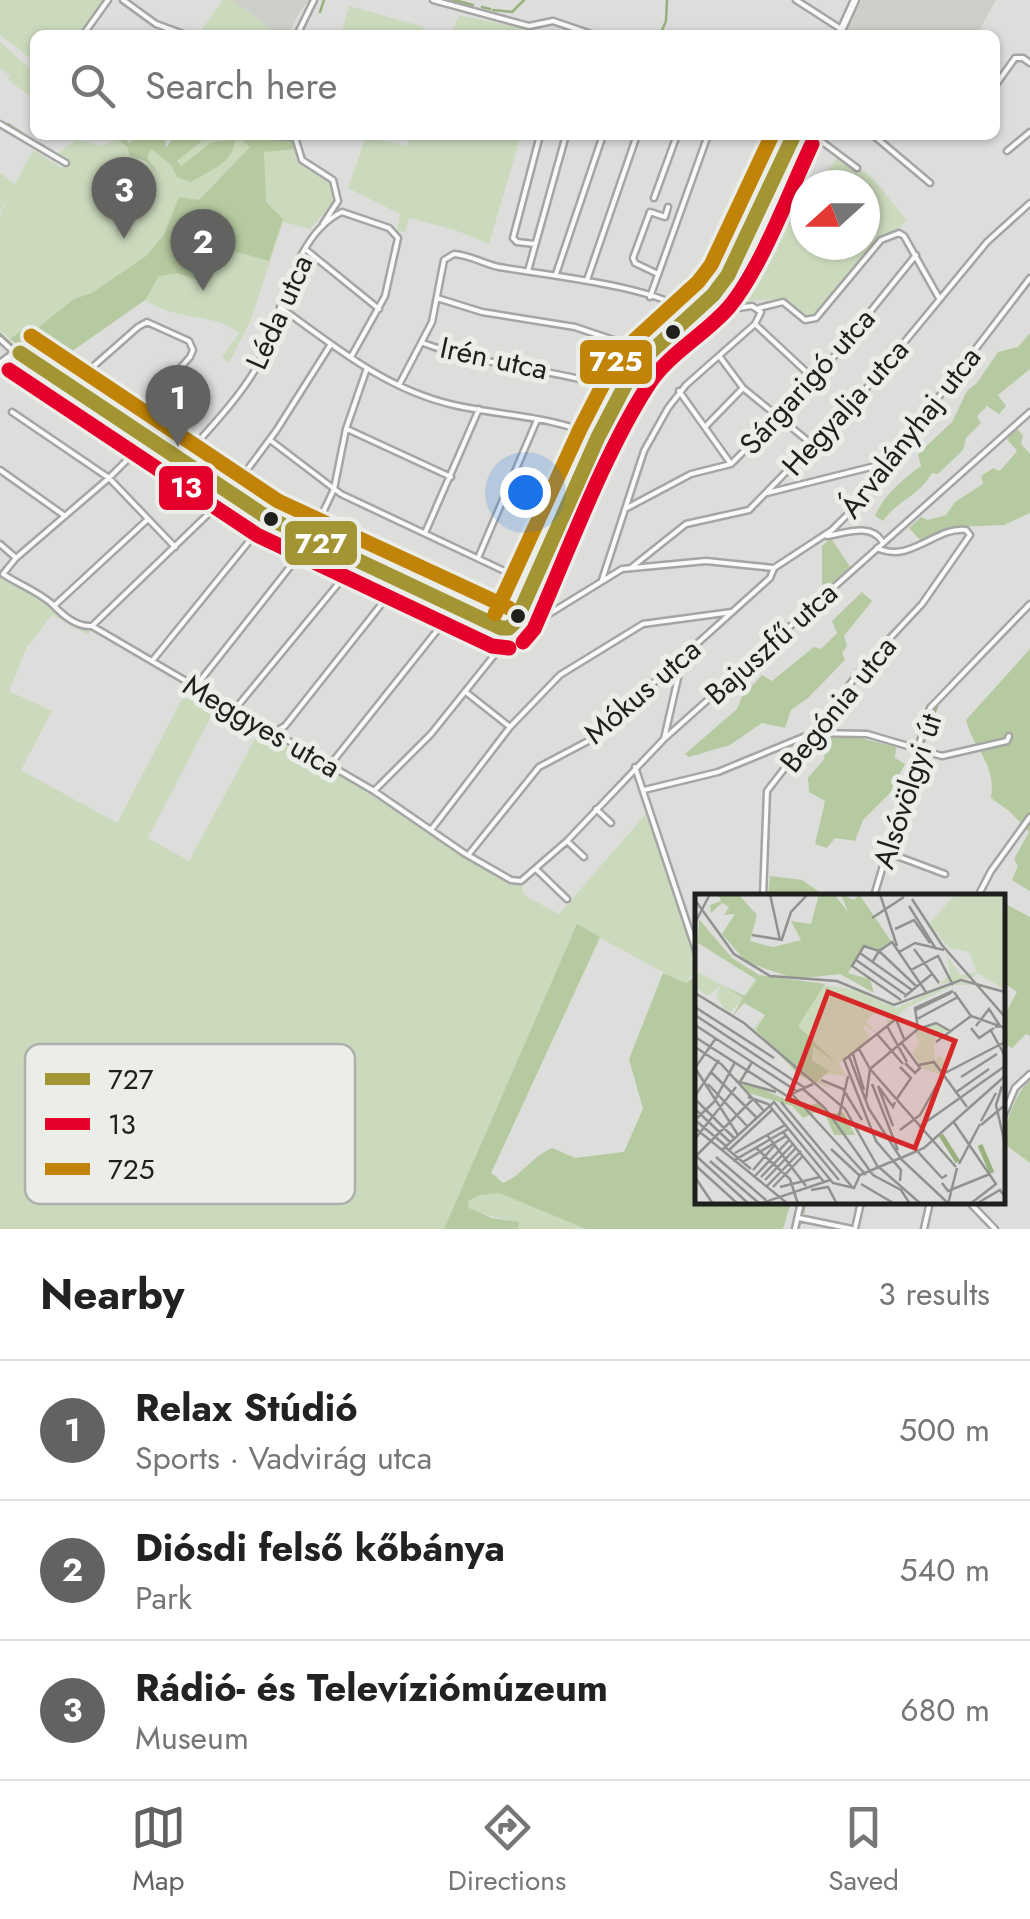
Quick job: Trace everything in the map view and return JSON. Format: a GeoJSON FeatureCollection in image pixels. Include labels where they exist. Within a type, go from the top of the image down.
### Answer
{"type":"FeatureCollection","features":[{"type":"Feature","properties":{"kind":"street"},"geometry":{"type":"LineString","coordinates":[[87,30],[108,0]]}},
{"type":"Feature","properties":{"kind":"street"},"geometry":{"type":"LineString","coordinates":[[123,0],[156,24],[172,30]]}},
{"type":"Feature","properties":{"kind":"street"},"geometry":{"type":"LineString","coordinates":[[299,30],[314,0]]}},
{"type":"Feature","properties":{"kind":"street"},"geometry":{"type":"LineString","coordinates":[[433,0],[529,26],[553,21],[580,30]]}},
{"type":"Feature","properties":{"kind":"street"},"geometry":{"type":"LineString","coordinates":[[796,0],[837,30]]}},
{"type":"Feature","properties":{"kind":"street"},"geometry":{"type":"LineString","coordinates":[[841,30],[855,0]]}},
{"type":"Feature","properties":{"kind":"street"},"geometry":{"type":"LineString","coordinates":[[568,30],[569,26]]}},
{"type":"Feature","properties":{"kind":"street"},"geometry":{"type":"LineString","coordinates":[[1000,79],[1015,58],[1030,63]]}},
{"type":"Feature","properties":{"kind":"street"},"geometry":{"type":"LineString","coordinates":[[0,124],[66,163]]}},
{"type":"Feature","properties":{"kind":"street"},"geometry":{"type":"LineString","coordinates":[[1007,151],[1030,132]]}},
{"type":"Feature","properties":{"kind":"street"},"geometry":{"type":"LineString","coordinates":[[296,140],[302,160],[333,180],[338,201],[320,228]]}},
{"type":"Feature","properties":{"kind":"street"},"geometry":{"type":"LineString","coordinates":[[535,244],[512,238],[539,140]]}},
{"type":"Feature","properties":{"kind":"street"},"geometry":{"type":"LineString","coordinates":[[528,270],[565,140]]}},
{"type":"Feature","properties":{"kind":"street"},"geometry":{"type":"LineString","coordinates":[[556,274],[600,140]]}},
{"type":"Feature","properties":{"kind":"street"},"geometry":{"type":"LineString","coordinates":[[587,280],[634,140]]}},
{"type":"Feature","properties":{"kind":"street"},"geometry":{"type":"LineString","coordinates":[[654,198],[675,140]]}},
{"type":"Feature","properties":{"kind":"street"},"geometry":{"type":"LineString","coordinates":[[650,297],[706,140]]}},
{"type":"Feature","properties":{"kind":"street"},"geometry":{"type":"LineString","coordinates":[[374,791],[431,734],[508,638],[509,628],[622,390],[649,352],[720,286],[739,257],[792,140]]}},
{"type":"Feature","properties":{"kind":"street"},"geometry":{"type":"LineString","coordinates":[[820,140],[857,168]]}},
{"type":"Feature","properties":{"kind":"street"},"geometry":{"type":"LineString","coordinates":[[880,140],[930,184]]}},
{"type":"Feature","properties":{"kind":"street","name":"Hegyalja utca"},"geometry":{"type":"LineString","coordinates":[[632,567],[686,524],[743,514],[766,493],[860,396],[986,242],[1030,203]]}},
{"type":"Feature","properties":{"kind":"street"},"geometry":{"type":"LineString","coordinates":[[658,274],[635,263],[633,258],[650,212],[665,217],[668,207]]}},
{"type":"Feature","properties":{"kind":"street","name":"Léda utca"},"geometry":{"type":"LineString","coordinates":[[182,460],[251,377],[306,249],[320,228],[340,212],[397,234],[380,310]]}},
{"type":"Feature","properties":{"kind":"street"},"geometry":{"type":"LineString","coordinates":[[699,308],[709,312],[782,302],[810,321],[887,236],[899,233],[939,298]]}},
{"type":"Feature","properties":{"kind":"street"},"geometry":{"type":"LineString","coordinates":[[306,249],[380,310],[350,358]]}},
{"type":"Feature","properties":{"kind":"street"},"geometry":{"type":"LineString","coordinates":[[399,385],[423,343],[444,260],[458,254],[494,266],[587,280],[650,297],[691,314]]}},
{"type":"Feature","properties":{"kind":"street","name":"Sárgarigó utca"},"geometry":{"type":"LineString","coordinates":[[627,508],[691,474],[731,464],[815,380],[916,256]]}},
{"type":"Feature","properties":{"kind":"street","name":"Árvalányhaj utca"},"geometry":{"type":"LineString","coordinates":[[774,568],[852,510],[1030,278]]}},
{"type":"Feature","properties":{"kind":"street"},"geometry":{"type":"LineString","coordinates":[[437,298],[482,312],[570,325],[649,352]]}},
{"type":"Feature","properties":{"kind":"street"},"geometry":{"type":"LineString","coordinates":[[280,307],[366,371],[399,385],[450,404],[538,418],[598,436]]}},
{"type":"Feature","properties":{"kind":"street"},"geometry":{"type":"LineString","coordinates":[[602,580],[644,450],[680,391],[754,324],[760,317],[759,308]]}},
{"type":"Feature","properties":{"kind":"street"},"geometry":{"type":"LineString","coordinates":[[71,386],[147,322],[189,341],[192,352],[130,425]]}},
{"type":"Feature","properties":{"kind":"street"},"geometry":{"type":"LineString","coordinates":[[754,324],[815,380]]}},
{"type":"Feature","properties":{"kind":"street"},"geometry":{"type":"LineString","coordinates":[[0,339],[268,518],[501,628],[528,626],[602,580],[632,567],[706,561],[774,568]]}},
{"type":"Feature","properties":{"kind":"street","name":"Irén utca"},"geometry":{"type":"LineString","coordinates":[[423,343],[461,356],[567,374],[622,390]]}},
{"type":"Feature","properties":{"kind":"street"},"geometry":{"type":"LineString","coordinates":[[92,626],[230,493],[270,440],[331,344]]}},
{"type":"Feature","properties":{"kind":"street"},"geometry":{"type":"LineString","coordinates":[[0,364],[18,353]]}},
{"type":"Feature","properties":{"kind":"street"},"geometry":{"type":"LineString","coordinates":[[720,357],[743,388],[814,446]]}},
{"type":"Feature","properties":{"kind":"street"},"geometry":{"type":"LineString","coordinates":[[196,686],[294,565],[310,539],[334,489],[346,428],[366,371]]}},
{"type":"Feature","properties":{"kind":"street"},"geometry":{"type":"LineString","coordinates":[[706,426],[743,388]]}},
{"type":"Feature","properties":{"kind":"street"},"geometry":{"type":"LineString","coordinates":[[680,391],[731,464]]}},
{"type":"Feature","properties":{"kind":"street"},"geometry":{"type":"LineString","coordinates":[[425,533],[479,409]]}},
{"type":"Feature","properties":{"kind":"street"},"geometry":{"type":"LineString","coordinates":[[12,412],[109,478],[174,547]]}},
{"type":"Feature","properties":{"kind":"street","name":"Bajuszfű utca"},"geometry":{"type":"LineString","coordinates":[[521,882],[567,841],[664,739],[1030,412]]}},
{"type":"Feature","properties":{"kind":"street"},"geometry":{"type":"LineString","coordinates":[[478,558],[538,418]]}},
{"type":"Feature","properties":{"kind":"street"},"geometry":{"type":"LineString","coordinates":[[346,428],[451,477]]}},
{"type":"Feature","properties":{"kind":"street"},"geometry":{"type":"LineString","coordinates":[[0,544],[16,558],[149,438]]}},
{"type":"Feature","properties":{"kind":"street"},"geometry":{"type":"LineString","coordinates":[[270,440],[334,489],[532,584]]}},
{"type":"Feature","properties":{"kind":"street"},"geometry":{"type":"LineString","coordinates":[[766,493],[885,464]]}},
{"type":"Feature","properties":{"kind":"street"},"geometry":{"type":"LineString","coordinates":[[0,470],[66,516]]}},
{"type":"Feature","properties":{"kind":"street"},"geometry":{"type":"LineString","coordinates":[[152,661],[268,518]]}},
{"type":"Feature","properties":{"kind":"street"},"geometry":{"type":"LineString","coordinates":[[54,606],[147,520]]}},
{"type":"Feature","properties":{"kind":"street","name":"Begónia utca"},"geometry":{"type":"LineString","coordinates":[[764,894],[766,794],[864,666],[922,604],[969,532],[955,529],[896,553],[877,548]]}},
{"type":"Feature","properties":{"kind":"street"},"geometry":{"type":"LineString","coordinates":[[822,536],[868,530],[884,542]]}},
{"type":"Feature","properties":{"kind":"street","name":"Meggyes utca"},"geometry":{"type":"LineString","coordinates":[[16,558],[3,574],[70,620],[86,628],[92,626],[236,709],[374,791],[511,880],[521,882]]}},
{"type":"Feature","properties":{"kind":"street"},"geometry":{"type":"LineString","coordinates":[[236,709],[357,561]]}},
{"type":"Feature","properties":{"kind":"street","name":"Mókus utca"},"geometry":{"type":"LineString","coordinates":[[469,854],[539,767],[590,740],[770,578],[774,568]]}},
{"type":"Feature","properties":{"kind":"street"},"geometry":{"type":"LineString","coordinates":[[274,732],[285,726],[400,582]]}},
{"type":"Feature","properties":{"kind":"street","name":"Alsóvölgyi út"},"geometry":{"type":"LineString","coordinates":[[875,894],[933,704],[1030,604]]}},
{"type":"Feature","properties":{"kind":"street"},"geometry":{"type":"LineString","coordinates":[[330,765],[456,607]]}},
{"type":"Feature","properties":{"kind":"street"},"geometry":{"type":"LineString","coordinates":[[430,830],[546,686],[643,624],[732,612]]}},
{"type":"Feature","properties":{"kind":"street"},"geometry":{"type":"LineString","coordinates":[[664,739],[683,656]]}},
{"type":"Feature","properties":{"kind":"street"},"geometry":{"type":"LineString","coordinates":[[466,692],[510,727]]}},
{"type":"Feature","properties":{"kind":"street"},"geometry":{"type":"LineString","coordinates":[[285,726],[286,739]]}},
{"type":"Feature","properties":{"kind":"street"},"geometry":{"type":"LineString","coordinates":[[644,790],[718,772],[813,733],[867,734],[944,756],[1007,741],[1008,736]]}},
{"type":"Feature","properties":{"kind":"street"},"geometry":{"type":"LineString","coordinates":[[635,768],[695,947]]}},
{"type":"Feature","properties":{"kind":"street"},"geometry":{"type":"LineString","coordinates":[[596,808],[611,823]]}},
{"type":"Feature","properties":{"kind":"street"},"geometry":{"type":"LineString","coordinates":[[979,894],[1030,816]]}},
{"type":"Feature","properties":{"kind":"street"},"geometry":{"type":"LineString","coordinates":[[567,841],[584,857]]}},
{"type":"Feature","properties":{"kind":"street"},"geometry":{"type":"LineString","coordinates":[[886,852],[945,874]]}},
{"type":"Feature","properties":{"kind":"street"},"geometry":{"type":"LineString","coordinates":[[537,870],[568,899]]}},
{"type":"Feature","properties":{"kind":"street"},"geometry":{"type":"LineString","coordinates":[[1005,1110],[1014,1088],[1030,1074]]}},
{"type":"Feature","properties":{"kind":"street"},"geometry":{"type":"LineString","coordinates":[[795,1229],[801,1204]]}},
{"type":"Feature","properties":{"kind":"street"},"geometry":{"type":"LineString","coordinates":[[799,1218],[854,1229],[860,1204]]}},
{"type":"Feature","properties":{"kind":"street"},"geometry":{"type":"LineString","coordinates":[[924,1229],[930,1204]]}},
{"type":"Feature","properties":{"kind":"street"},"geometry":{"type":"LineString","coordinates":[[973,1204],[995,1229]]}},
{"type":"Feature","properties":{"kind":"shaded area"},"geometry":{"type":"Polygon","coordinates":[[[231,0],[309,0],[290,30],[271,30],[231,0]]]}},
{"type":"Feature","properties":{"kind":"shaded area"},"geometry":{"type":"Polygon","coordinates":[[[862,0],[996,0],[980,30],[847,30],[862,0]]]}},
{"type":"Feature","properties":{"kind":"green space"},"geometry":{"type":"Polygon","coordinates":[[[0,0],[106,0],[84,30],[30,30],[30,58],[0,35],[0,0]]]}},
{"type":"Feature","properties":{"kind":"green space"},"geometry":{"type":"Polygon","coordinates":[[[223,0],[231,0],[271,30],[202,30],[223,0]]]}},
{"type":"Feature","properties":{"kind":"green space"},"geometry":{"type":"Polygon","coordinates":[[[349,6],[424,27],[423,30],[342,30],[349,6]]]}},
{"type":"Feature","properties":{"kind":"green space"},"geometry":{"type":"Polygon","coordinates":[[[459,15],[531,30],[453,30],[459,15]]]}},
{"type":"Feature","properties":{"kind":"green space"},"geometry":{"type":"Polygon","coordinates":[[[0,42],[30,69],[29,95],[8,80],[10,76],[0,68],[0,42]]]}},
{"type":"Feature","properties":{"kind":"green space"},"geometry":{"type":"Polygon","coordinates":[[[76,140],[103,146],[119,140],[128,148],[129,155],[151,165],[146,158],[151,149],[171,164],[178,140],[296,142],[301,162],[335,191],[329,206],[310,229],[283,222],[250,322],[229,363],[222,357],[239,333],[218,322],[170,311],[145,300],[48,368],[45,322],[29,334],[23,328],[10,339],[0,330],[0,215],[10,195],[0,212],[0,173],[15,184],[33,150],[62,168],[67,161],[58,153],[76,140]]]}},
{"type":"Feature","properties":{"kind":"green space"},"geometry":{"type":"Polygon","coordinates":[[[119,140],[165,140],[166,148],[171,140],[202,141],[177,161],[181,166],[212,142],[235,140],[226,160],[191,182],[177,177],[171,165],[151,149],[147,158],[159,175],[147,162],[129,155],[128,148],[119,140]]]}},
{"type":"Feature","properties":{"kind":"green space"},"geometry":{"type":"Polygon","coordinates":[[[293,140],[297,149],[264,152],[266,202],[283,219],[269,261],[227,249],[206,283],[177,273],[159,276],[145,300],[48,368],[10,339],[24,328],[30,334],[74,299],[92,293],[146,256],[164,235],[179,197],[199,200],[250,147],[243,141],[293,140]]]}},
{"type":"Feature","properties":{"kind":"green space"},"geometry":{"type":"Polygon","coordinates":[[[365,140],[407,146],[410,140],[520,140],[489,244],[409,218],[405,232],[397,231],[400,214],[348,188],[365,140]]]}},
{"type":"Feature","properties":{"kind":"green space"},"geometry":{"type":"Polygon","coordinates":[[[841,153],[863,170],[828,170],[841,153]]]}},
{"type":"Feature","properties":{"kind":"green space"},"geometry":{"type":"Polygon","coordinates":[[[777,179],[790,185],[790,260],[863,260],[816,318],[781,300],[704,307],[730,280],[777,179]]]}},
{"type":"Feature","properties":{"kind":"green space"},"geometry":{"type":"Polygon","coordinates":[[[880,187],[906,220],[880,239],[880,187]]]}},
{"type":"Feature","properties":{"kind":"green space"},"geometry":{"type":"Polygon","coordinates":[[[1030,333],[1030,369],[998,395],[1006,406],[999,414],[987,406],[977,416],[981,423],[966,438],[963,450],[938,474],[932,473],[883,521],[875,516],[894,488],[921,466],[918,454],[952,422],[967,391],[998,352],[1018,347],[1030,333]]]}},
{"type":"Feature","properties":{"kind":"green space"},"geometry":{"type":"Polygon","coordinates":[[[1017,429],[1023,435],[1021,444],[1030,454],[1030,513],[1004,525],[954,527],[922,542],[909,528],[921,517],[928,520],[946,515],[955,502],[983,484],[981,476],[993,468],[1000,471],[1017,451],[1007,439],[1017,429]]]}},
{"type":"Feature","properties":{"kind":"green space"},"geometry":{"type":"Polygon","coordinates":[[[831,538],[851,568],[822,591],[822,546],[831,538]]]}},
{"type":"Feature","properties":{"kind":"green space"},"geometry":{"type":"Polygon","coordinates":[[[0,574],[68,616],[92,626],[89,635],[52,615],[27,647],[9,691],[52,711],[21,770],[117,823],[189,686],[219,701],[148,838],[189,861],[262,726],[374,791],[449,844],[511,880],[521,881],[524,895],[559,914],[650,809],[677,885],[695,959],[695,970],[686,983],[695,1204],[790,1204],[783,1229],[514,1179],[552,1148],[575,1158],[624,1152],[643,1109],[685,984],[600,938],[491,1173],[498,1177],[499,1193],[586,1229],[518,1229],[518,1222],[478,1213],[462,1229],[0,1229],[0,574]]]}},
{"type":"Feature","properties":{"kind":"green space"},"geometry":{"type":"Polygon","coordinates":[[[862,592],[872,601],[844,636],[845,660],[791,710],[785,728],[762,723],[730,745],[689,757],[685,754],[737,709],[742,697],[762,675],[772,681],[814,647],[821,649],[837,633],[832,621],[862,592]]]}},
{"type":"Feature","properties":{"kind":"green space"},"geometry":{"type":"Polygon","coordinates":[[[1030,649],[1030,891],[1012,880],[1018,866],[1014,859],[1029,832],[991,798],[987,765],[966,720],[1030,649]]]}},
{"type":"Feature","properties":{"kind":"green space"},"geometry":{"type":"Polygon","coordinates":[[[827,738],[860,738],[896,747],[895,758],[905,764],[890,793],[863,820],[855,841],[835,838],[827,848],[815,844],[825,801],[809,792],[808,778],[824,759],[827,738]]]}},
{"type":"Feature","properties":{"kind":"green space"},"geometry":{"type":"Polygon","coordinates":[[[770,876],[802,880],[818,891],[818,894],[768,894],[770,876]]]}},
{"type":"Feature","properties":{"kind":"green space"},"geometry":{"type":"Polygon","coordinates":[[[1005,904],[1030,917],[1030,1036],[1026,1034],[1012,1048],[1005,1044],[1005,1014],[1017,992],[1005,983],[1005,904]]]}},
{"type":"Feature","properties":{"kind":"green space"},"geometry":{"type":"Polygon","coordinates":[[[577,924],[600,937],[491,1173],[503,1183],[552,1148],[575,1158],[624,1152],[643,1109],[629,1059],[663,973],[686,983],[695,976],[695,1204],[790,1204],[783,1229],[586,1229],[499,1193],[479,1195],[468,1201],[469,1208],[492,1218],[519,1222],[518,1229],[444,1229],[577,924]]]}},
{"type":"Feature","properties":{"kind":"green space"},"geometry":{"type":"Polygon","coordinates":[[[1030,1080],[1030,1163],[1005,1144],[1006,1126],[1030,1080]]]}},
{"type":"Feature","properties":{"kind":"waterway"},"geometry":{"type":"LineString","coordinates":[[84,30],[105,0]]}},
{"type":"Feature","properties":{"kind":"waterway"},"geometry":{"type":"LineString","coordinates":[[320,12],[324,0]]}},
{"type":"Feature","properties":{"kind":"waterway"},"geometry":{"type":"LineString","coordinates":[[493,10],[512,12],[524,0]]}},
{"type":"Feature","properties":{"kind":"waterway"},"geometry":{"type":"LineString","coordinates":[[662,30],[667,0]]}},
{"type":"Feature","properties":{"kind":"waterway"},"geometry":{"type":"LineString","coordinates":[[458,1],[473,5]]}},
{"type":"Feature","properties":{"kind":"waterway"},"geometry":{"type":"LineString","coordinates":[[482,7],[490,9]]}},
{"type":"Feature","properties":{"kind":"waterway"},"geometry":{"type":"LineString","coordinates":[[8,124],[30,139]]}},
{"type":"Feature","properties":{"kind":"waterway"},"geometry":{"type":"LineString","coordinates":[[32,140],[38,144]]}},
{"type":"Feature","properties":{"kind":"waterway"},"geometry":{"type":"LineString","coordinates":[[0,334],[12,345]]}},
{"type":"Feature","properties":{"kind":"waterway"},"geometry":{"type":"LineString","coordinates":[[0,359],[8,353]]}},
{"type":"Feature","properties":{"kind":"waterway"},"geometry":{"type":"LineString","coordinates":[[922,747],[938,703],[1030,608]]}},
{"type":"Feature","properties":{"kind":"waterway"},"geometry":{"type":"LineString","coordinates":[[890,850],[920,753]]}},
{"type":"Feature","properties":{"kind":"waterway"},"geometry":{"type":"LineString","coordinates":[[877,894],[888,856]]}},
{"type":"Feature","properties":{"kind":"waterway"},"geometry":{"type":"LineString","coordinates":[[803,1212],[805,1204]]}},
{"type":"Feature","properties":{"kind":"waterway"},"geometry":{"type":"LineString","coordinates":[[797,1229],[800,1223]]}},
{"type":"Feature","properties":{"kind":"transit line","name":"725"},"geometry":{"type":"LineString","coordinates":[[495,614],[613,365],[711,265],[770,140]]}},
{"type":"Feature","properties":{"kind":"transit line","name":"727"},"geometry":{"type":"LineString","coordinates":[[509,628],[516,621],[598,437],[630,376],[642,360],[713,295],[728,275],[792,140]]}},
{"type":"Feature","properties":{"kind":"transit line","name":"13"},"geometry":{"type":"LineString","coordinates":[[523,642],[534,629],[631,414],[655,375],[719,317],[741,291],[764,251],[812,144]]}},
{"type":"Feature","properties":{"kind":"transit line","name":"725"},"geometry":{"type":"LineString","coordinates":[[31,336],[278,501],[509,608]]}},
{"type":"Feature","properties":{"kind":"transit line","name":"727"},"geometry":{"type":"LineString","coordinates":[[20,353],[268,518],[501,628],[509,628]]}},
{"type":"Feature","properties":{"kind":"transit line","name":"13"},"geometry":{"type":"LineString","coordinates":[[9,370],[257,535],[492,646],[509,648]]}},
{"type":"Feature","properties":{"kind":"place","name":"Rádió- és Televíziómúzeum"},"geometry":{"type":"Point","coordinates":[124,239]}},
{"type":"Feature","properties":{"kind":"place","name":"Diósdi felső kőbánya"},"geometry":{"type":"Point","coordinates":[203,291]}},
{"type":"Feature","properties":{"kind":"place","name":"Relax Stúdió"},"geometry":{"type":"Point","coordinates":[178,447]}}]}
